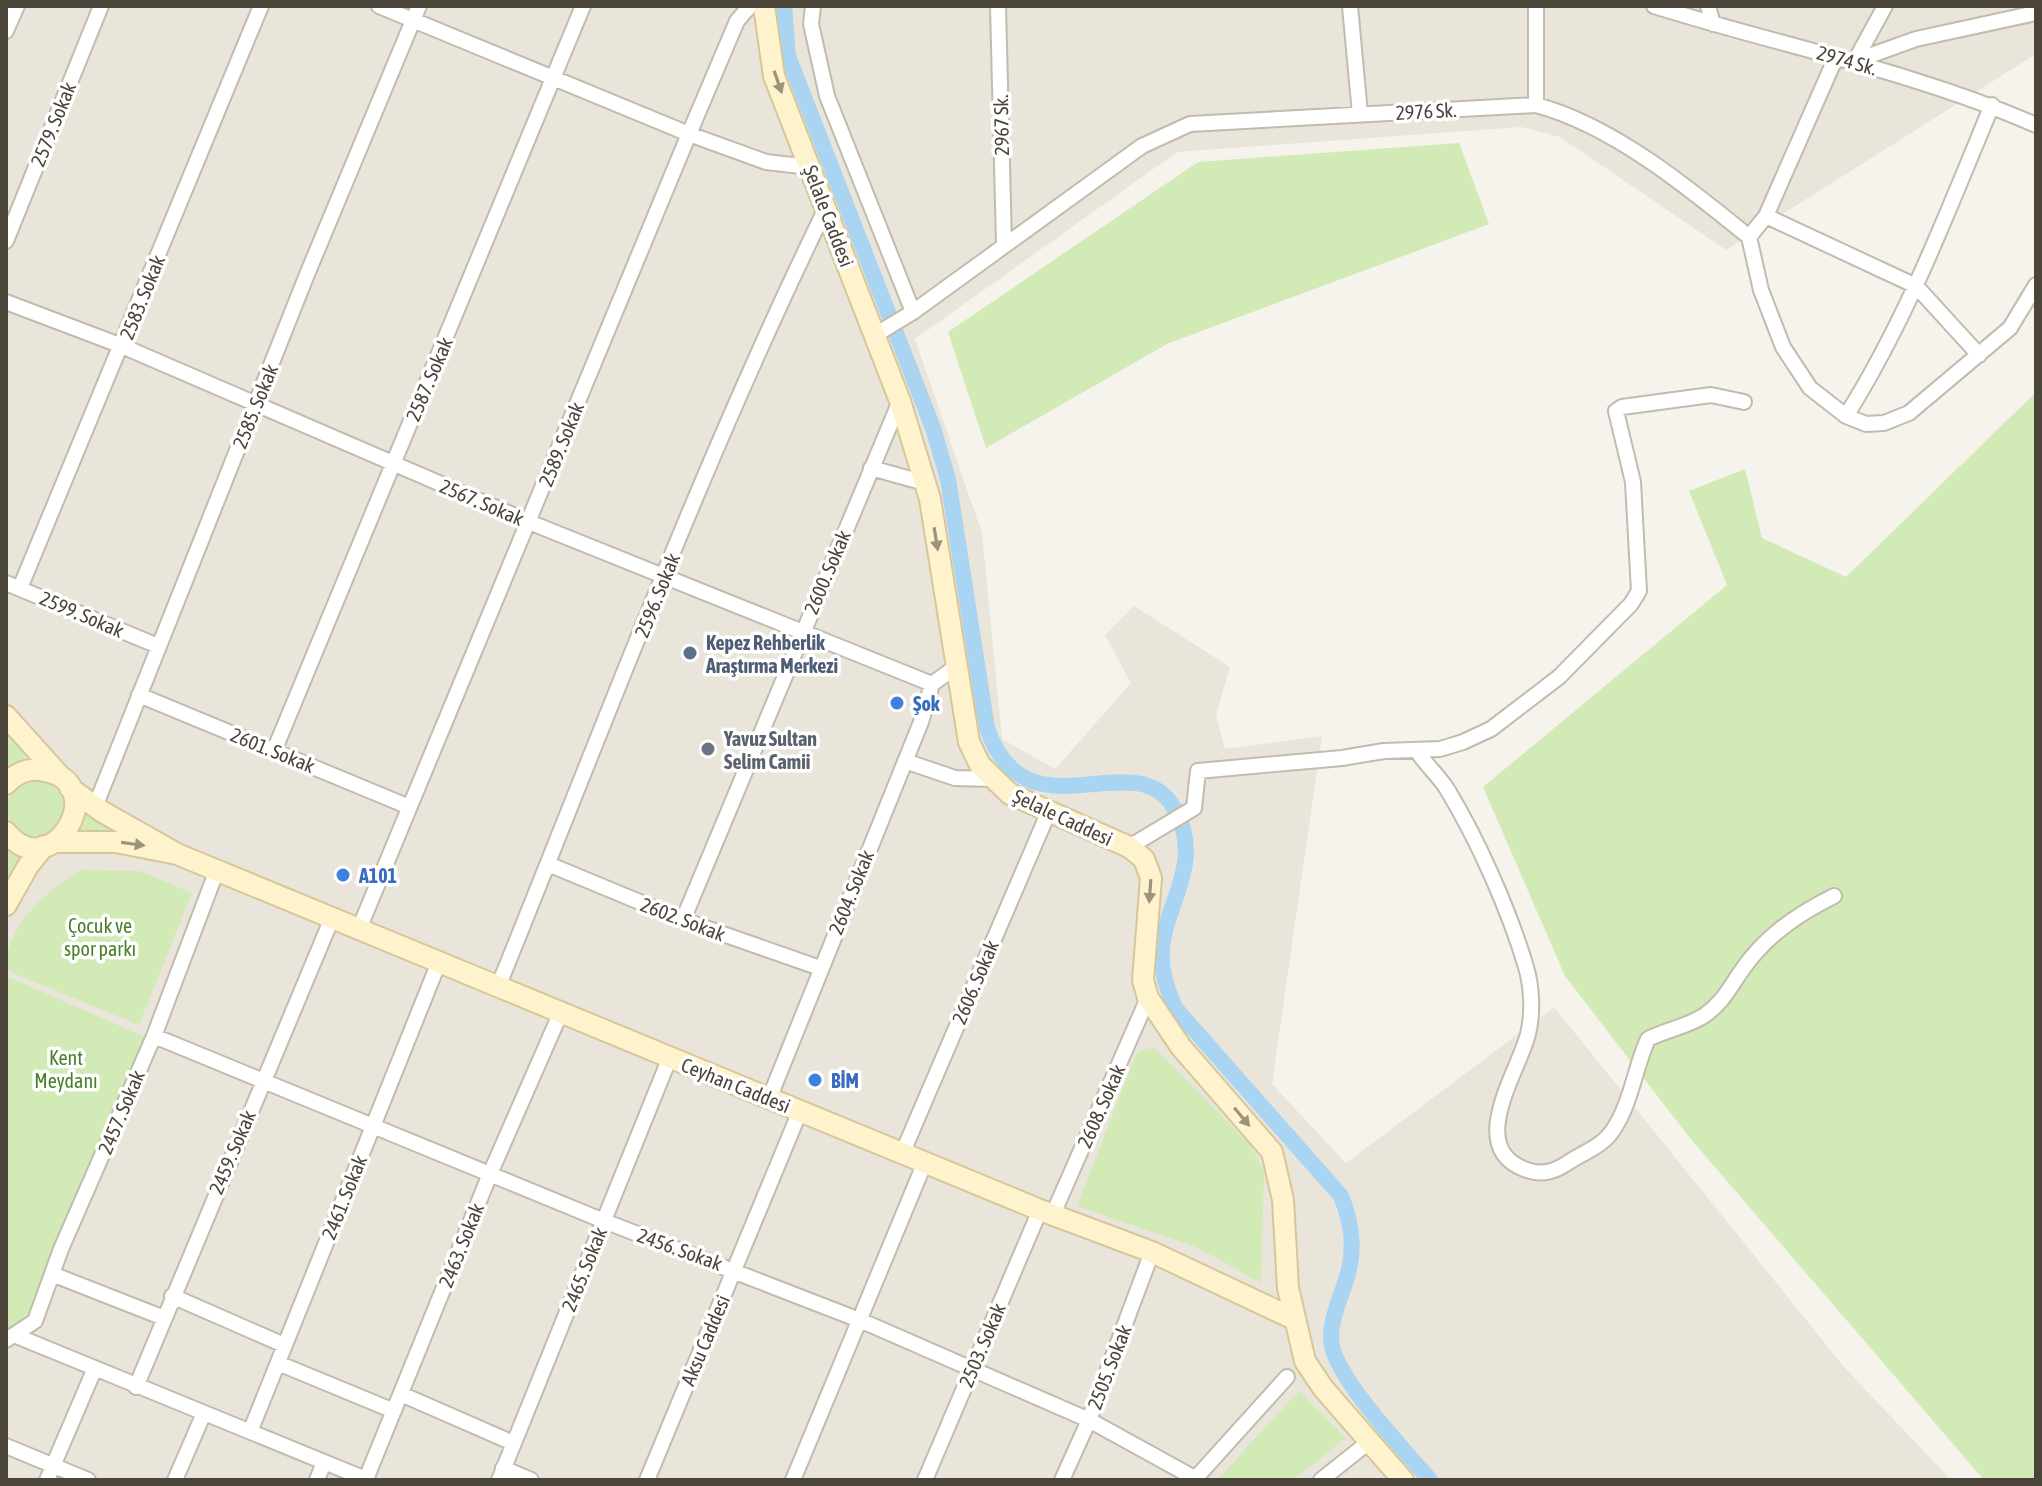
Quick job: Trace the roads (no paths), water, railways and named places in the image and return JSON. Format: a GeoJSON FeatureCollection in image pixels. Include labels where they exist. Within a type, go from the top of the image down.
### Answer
{"type":"FeatureCollection","features":[{"type":"Feature","properties":{"kind":"street"},"geometry":{"type":"LineString","coordinates":[[6,31],[17,6]]}},
{"type":"Feature","properties":{"kind":"street","name":"2579. Sokak"},"geometry":{"type":"LineString","coordinates":[[6,241],[101,6]]}},
{"type":"Feature","properties":{"kind":"street","name":"2583. Sokak"},"geometry":{"type":"LineString","coordinates":[[13,585],[122,346],[261,6]]}},
{"type":"Feature","properties":{"kind":"street"},"geometry":{"type":"LineString","coordinates":[[379,6],[689,134],[766,162],[810,167]]}},
{"type":"Feature","properties":{"kind":"street","name":"2585. Sokak"},"geometry":{"type":"LineString","coordinates":[[95,807],[419,6]]}},
{"type":"Feature","properties":{"kind":"street","name":"2587. Sokak"},"geometry":{"type":"LineString","coordinates":[[274,751],[583,6]]}},
{"type":"Feature","properties":{"kind":"street","name":"2589. Sokak"},"geometry":{"type":"LineString","coordinates":[[359,929],[407,806],[529,522],[689,134],[737,21],[750,6]]}},
{"type":"Feature","properties":{"kind":"street","name":"Şelale Caddesi"},"geometry":{"type":"LineString","coordinates":[[764,6],[774,76],[900,401],[925,483],[969,742],[992,779],[1010,794],[1129,847],[1144,859],[1151,878],[1143,980],[1148,998],[1181,1047],[1272,1152],[1283,1200],[1288,1288],[1305,1361],[1323,1388],[1403,1480]]}},
{"type":"Feature","properties":{"kind":"street"},"geometry":{"type":"LineString","coordinates":[[813,6],[811,24],[827,96],[913,312]]}},
{"type":"Feature","properties":{"kind":"street","name":"2967 Sk."},"geometry":{"type":"LineString","coordinates":[[998,6],[1004,244]]}},
{"type":"Feature","properties":{"kind":"street"},"geometry":{"type":"LineString","coordinates":[[1350,6],[1360,114]]}},
{"type":"Feature","properties":{"kind":"street"},"geometry":{"type":"LineString","coordinates":[[1536,6],[1536,105]]}},
{"type":"Feature","properties":{"kind":"street","name":"2974 Sk."},"geometry":{"type":"LineString","coordinates":[[1654,6],[1855,61],[1992,105],[2036,125]]}},
{"type":"Feature","properties":{"kind":"street"},"geometry":{"type":"LineString","coordinates":[[1708,6],[1713,24]]}},
{"type":"Feature","properties":{"kind":"street"},"geometry":{"type":"LineString","coordinates":[[1871,6],[1876,23]]}},
{"type":"Feature","properties":{"kind":"street"},"geometry":{"type":"LineString","coordinates":[[1855,61],[1885,6]]}},
{"type":"Feature","properties":{"kind":"street"},"geometry":{"type":"LineString","coordinates":[[1855,61],[1916,39],[2036,13]]}},
{"type":"Feature","properties":{"kind":"street"},"geometry":{"type":"LineString","coordinates":[[1836,57],[1766,216],[1749,237],[1761,290],[1783,347],[1810,388],[1846,416],[1875,424],[1901,417],[2010,328],[2036,285]]}},
{"type":"Feature","properties":{"kind":"street","name":"2976 Sk."},"geometry":{"type":"LineString","coordinates":[[875,335],[913,312],[1142,146],[1190,124],[1536,105],[1560,111],[1642,157],[1749,237]]}},
{"type":"Feature","properties":{"kind":"street"},"geometry":{"type":"LineString","coordinates":[[1846,416],[1877,366],[1916,286],[1992,105]]}},
{"type":"Feature","properties":{"kind":"street","name":"2596. Sokak"},"geometry":{"type":"LineString","coordinates":[[498,987],[664,577],[787,289],[826,208]]}},
{"type":"Feature","properties":{"kind":"street"},"geometry":{"type":"LineString","coordinates":[[1766,216],[1916,286],[1979,355]]}},
{"type":"Feature","properties":{"kind":"street","name":"2567. Sokak"},"geometry":{"type":"LineString","coordinates":[[6,302],[122,346],[529,522],[932,684]]}},
{"type":"Feature","properties":{"kind":"street"},"geometry":{"type":"LineString","coordinates":[[1129,847],[1194,808],[1198,771],[1342,758],[1384,751],[1417,751],[1463,742],[1491,729],[1559,677],[1631,604],[1639,591],[1639,546],[1633,482],[1616,411],[1622,407],[1711,395],[1744,402]]}},
{"type":"Feature","properties":{"kind":"street","name":"2600. Sokak"},"geometry":{"type":"LineString","coordinates":[[683,920],[900,401]]}},
{"type":"Feature","properties":{"kind":"street"},"geometry":{"type":"LineString","coordinates":[[871,468],[925,483]]}},
{"type":"Feature","properties":{"kind":"street","name":"2599. Sokak"},"geometry":{"type":"LineString","coordinates":[[13,585],[158,646]]}},
{"type":"Feature","properties":{"kind":"street"},"geometry":{"type":"LineString","coordinates":[[932,684],[957,666]]}},
{"type":"Feature","properties":{"kind":"street","name":"2604. Sokak"},"geometry":{"type":"LineString","coordinates":[[769,1099],[905,761],[932,684]]}},
{"type":"Feature","properties":{"kind":"street","name":"2601. Sokak"},"geometry":{"type":"LineString","coordinates":[[139,695],[407,806]]}},
{"type":"Feature","properties":{"kind":"street","name":"Ceyhan Caddesi"},"geometry":{"type":"LineString","coordinates":[[6,716],[66,783],[95,807],[177,854],[902,1154],[1152,1252],[1294,1319]]}},
{"type":"Feature","properties":{"kind":"street"},"geometry":{"type":"LineString","coordinates":[[1417,751],[1447,789],[1486,867],[1527,969],[1532,1013],[1529,1032],[1499,1114],[1497,1136],[1509,1161],[1524,1169],[1541,1174],[1556,1170],[1597,1147],[1613,1130],[1648,1039],[1703,1016],[1728,995],[1740,972],[1773,934],[1801,912],[1834,896]]}},
{"type":"Feature","properties":{"kind":"street"},"geometry":{"type":"LineString","coordinates":[[905,761],[955,778],[992,779]]}},
{"type":"Feature","properties":{"kind":"street"},"geometry":{"type":"LineString","coordinates":[[6,784],[24,771],[38,769],[66,783],[74,799],[72,824],[28,866],[6,905]]}},
{"type":"Feature","properties":{"kind":"street","name":"2606. Sokak"},"geometry":{"type":"LineString","coordinates":[[902,1154],[1049,811]]}},
{"type":"Feature","properties":{"kind":"street","name":"Ceyhan Caddesi"},"geometry":{"type":"LineString","coordinates":[[6,832],[20,844],[116,842],[177,854]]}},
{"type":"Feature","properties":{"kind":"street","name":"2602. Sokak"},"geometry":{"type":"LineString","coordinates":[[548,864],[683,920],[820,968]]}},
{"type":"Feature","properties":{"kind":"street","name":"2457. Sokak"},"geometry":{"type":"LineString","coordinates":[[10,1337],[35,1321],[52,1274],[154,1036],[217,870]]}},
{"type":"Feature","properties":{"kind":"street","name":"2459. Sokak"},"geometry":{"type":"LineString","coordinates":[[136,1387],[332,918]]}},
{"type":"Feature","properties":{"kind":"street","name":"2461. Sokak"},"geometry":{"type":"LineString","coordinates":[[250,1432],[439,962]]}},
{"type":"Feature","properties":{"kind":"street","name":"2608. Sokak"},"geometry":{"type":"LineString","coordinates":[[1047,1212],[1148,998]]}},
{"type":"Feature","properties":{"kind":"street","name":"2463. Sokak"},"geometry":{"type":"LineString","coordinates":[[367,1480],[490,1174],[561,1012]]}},
{"type":"Feature","properties":{"kind":"street","name":"2456. Sokak"},"geometry":{"type":"LineString","coordinates":[[154,1036],[604,1221],[735,1269],[862,1321],[1089,1420],[1196,1479]]}},
{"type":"Feature","properties":{"kind":"street","name":"2465. Sokak"},"geometry":{"type":"LineString","coordinates":[[501,1474],[670,1057]]}},
{"type":"Feature","properties":{"kind":"street","name":"Aksu Caddesi"},"geometry":{"type":"LineString","coordinates":[[647,1480],[800,1111]]}},
{"type":"Feature","properties":{"kind":"street"},"geometry":{"type":"LineString","coordinates":[[793,1480],[862,1321],[925,1162]]}},
{"type":"Feature","properties":{"kind":"street","name":"2503. Sokak"},"geometry":{"type":"LineString","coordinates":[[925,1480],[972,1368],[1047,1212]]}},
{"type":"Feature","properties":{"kind":"street","name":"2505. Sokak"},"geometry":{"type":"LineString","coordinates":[[1062,1480],[1089,1420],[1152,1252]]}},
{"type":"Feature","properties":{"kind":"street"},"geometry":{"type":"LineString","coordinates":[[52,1274],[164,1318]]}},
{"type":"Feature","properties":{"kind":"street"},"geometry":{"type":"LineString","coordinates":[[172,1296],[284,1345]]}},
{"type":"Feature","properties":{"kind":"street"},"geometry":{"type":"LineString","coordinates":[[10,1337],[95,1368],[367,1480]]}},
{"type":"Feature","properties":{"kind":"street"},"geometry":{"type":"LineString","coordinates":[[278,1363],[394,1411]]}},
{"type":"Feature","properties":{"kind":"street"},"geometry":{"type":"LineString","coordinates":[[47,1480],[95,1368]]}},
{"type":"Feature","properties":{"kind":"street"},"geometry":{"type":"LineString","coordinates":[[1196,1479],[1287,1377]]}},
{"type":"Feature","properties":{"kind":"street"},"geometry":{"type":"LineString","coordinates":[[401,1394],[513,1443]]}},
{"type":"Feature","properties":{"kind":"street"},"geometry":{"type":"LineString","coordinates":[[175,1480],[204,1413]]}},
{"type":"Feature","properties":{"kind":"street"},"geometry":{"type":"LineString","coordinates":[[1321,1480],[1370,1441]]}},
{"type":"Feature","properties":{"kind":"street"},"geometry":{"type":"LineString","coordinates":[[6,1446],[88,1480]]}},
{"type":"Feature","properties":{"kind":"street"},"geometry":{"type":"LineString","coordinates":[[317,1480],[324,1462]]}},
{"type":"Feature","properties":{"kind":"street"},"geometry":{"type":"LineString","coordinates":[[501,1474],[531,1480]]}},
{"type":"Feature","properties":{"kind":"waterway"},"geometry":{"type":"LineString","coordinates":[[784,6],[788,56],[933,428],[948,479],[987,728],[1005,761],[1027,779],[1053,785],[1134,783],[1156,790],[1174,808],[1183,829],[1186,849],[1184,869],[1167,923],[1162,961],[1175,1008],[1341,1196],[1349,1222],[1352,1251],[1332,1327],[1332,1346],[1337,1361],[1359,1396],[1430,1480]]}},
{"type":"Feature","properties":{"kind":"place","name":"Kepez Rehberlik Araştırma Merkezi"},"geometry":{"type":"Point","coordinates":[690,653]}},
{"type":"Feature","properties":{"kind":"place","name":"Şok"},"geometry":{"type":"Point","coordinates":[897,703]}},
{"type":"Feature","properties":{"kind":"place","name":"Yavuz Sultan Selim Camii"},"geometry":{"type":"Point","coordinates":[708,749]}},
{"type":"Feature","properties":{"kind":"place","name":"A101"},"geometry":{"type":"Point","coordinates":[343,875]}},
{"type":"Feature","properties":{"kind":"place","name":"BİM"},"geometry":{"type":"Point","coordinates":[815,1080]}},
{"type":"Feature","properties":{"kind":"park label","name":"Çocuk ve spor parkı"},"geometry":{"type":"Point","coordinates":[100,936]}},
{"type":"Feature","properties":{"kind":"park label","name":"Kent Meydanı"},"geometry":{"type":"Point","coordinates":[66,1068]}}]}
